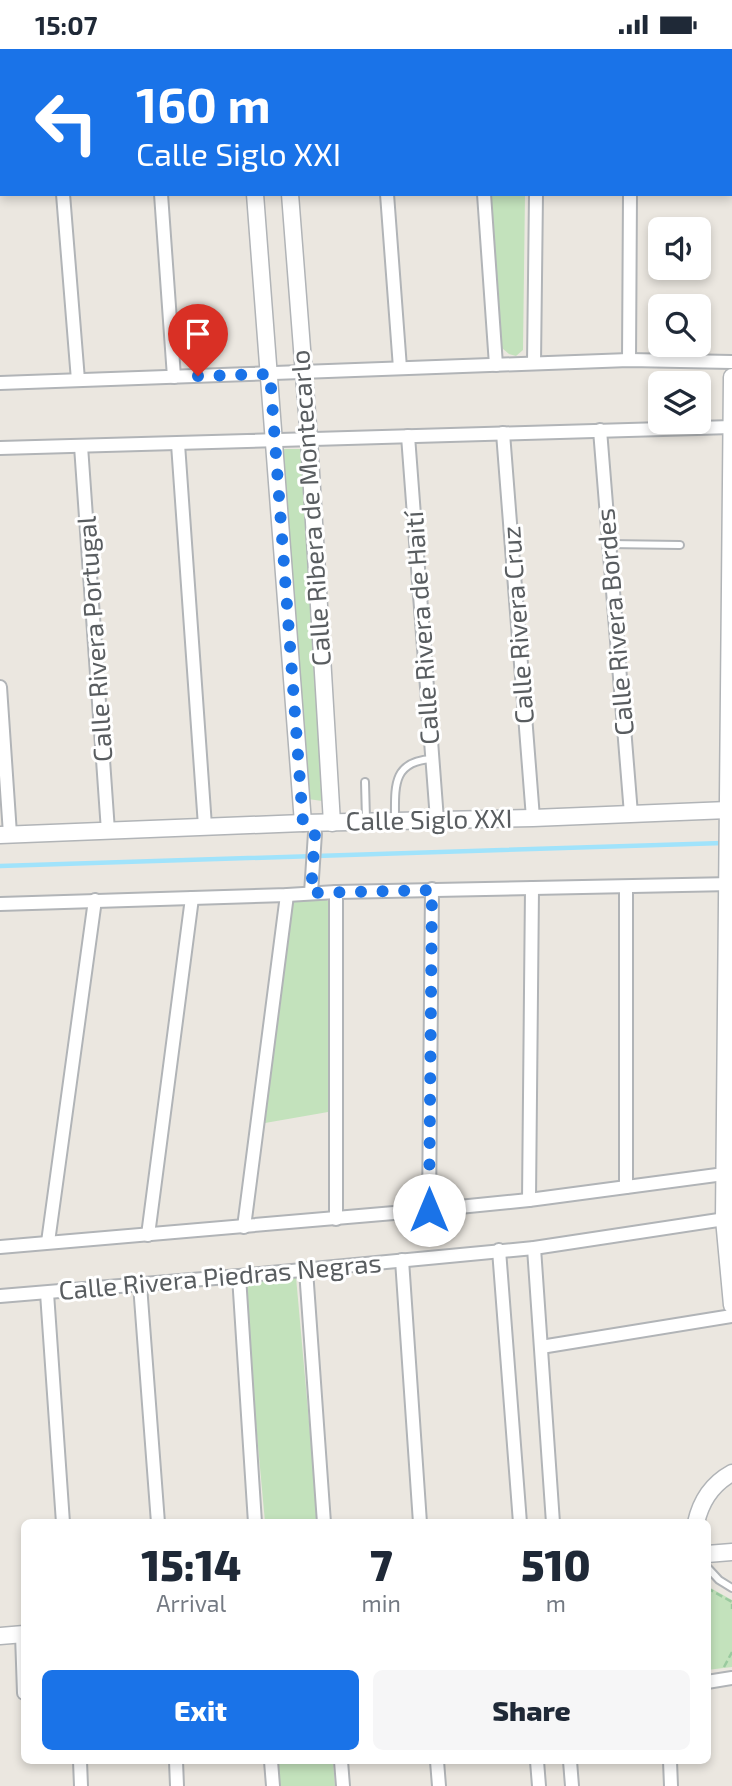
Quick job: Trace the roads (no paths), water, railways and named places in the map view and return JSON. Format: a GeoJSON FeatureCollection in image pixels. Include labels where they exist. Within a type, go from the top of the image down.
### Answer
{"type":"FeatureCollection","features":[{"type":"Feature","properties":{"kind":"street"},"geometry":{"type":"LineString","coordinates":[[63,196],[78,380]]}},
{"type":"Feature","properties":{"kind":"street"},"geometry":{"type":"LineString","coordinates":[[161,196],[174,377]]}},
{"type":"Feature","properties":{"kind":"street","name":"Calle Ribera de Montecarlo"},"geometry":{"type":"LineString","coordinates":[[255,196],[274,441],[311,831]]}},
{"type":"Feature","properties":{"kind":"street","name":"Calle Ribera de Montecarlo"},"geometry":{"type":"LineString","coordinates":[[290,196],[309,439],[331,823]]}},
{"type":"Feature","properties":{"kind":"street"},"geometry":{"type":"LineString","coordinates":[[387,196],[400,368]]}},
{"type":"Feature","properties":{"kind":"street"},"geometry":{"type":"LineString","coordinates":[[484,196],[496,365]]}},
{"type":"Feature","properties":{"kind":"street"},"geometry":{"type":"LineString","coordinates":[[534,363],[536,196]]}},
{"type":"Feature","properties":{"kind":"street"},"geometry":{"type":"LineString","coordinates":[[629,360],[630,196]]}},
{"type":"Feature","properties":{"kind":"street"},"geometry":{"type":"LineString","coordinates":[[0,383],[629,360],[732,362]]}},
{"type":"Feature","properties":{"kind":"street"},"geometry":{"type":"LineString","coordinates":[[732,377],[728,865],[728,1218],[732,1305]]}},
{"type":"Feature","properties":{"kind":"street"},"geometry":{"type":"LineString","coordinates":[[0,449],[732,427]]}},
{"type":"Feature","properties":{"kind":"street","name":"Calle Rivera Bordes"},"geometry":{"type":"LineString","coordinates":[[600,430],[631,814]]}},
{"type":"Feature","properties":{"kind":"street","name":"Calle Rivera Cruz"},"geometry":{"type":"LineString","coordinates":[[503,433],[533,818]]}},
{"type":"Feature","properties":{"kind":"street","name":"Calle Rivera de Haití"},"geometry":{"type":"LineString","coordinates":[[408,436],[436,820]]}},
{"type":"Feature","properties":{"kind":"street"},"geometry":{"type":"LineString","coordinates":[[178,444],[205,827]]}},
{"type":"Feature","properties":{"kind":"street","name":"Calle Rivera Portugal"},"geometry":{"type":"LineString","coordinates":[[81,446],[108,831]]}},
{"type":"Feature","properties":{"kind":"street"},"geometry":{"type":"LineString","coordinates":[[0,687],[5,834]]}},
{"type":"Feature","properties":{"kind":"street","name":"Calle Siglo XXI"},"geometry":{"type":"LineString","coordinates":[[5,834],[205,827],[311,831],[331,823],[366,821],[631,814],[729,816]]}},
{"type":"Feature","properties":{"kind":"street"},"geometry":{"type":"LineString","coordinates":[[311,831],[311,893]]}},
{"type":"Feature","properties":{"kind":"street"},"geometry":{"type":"LineString","coordinates":[[0,904],[336,892],[730,884]]}},
{"type":"Feature","properties":{"kind":"street"},"geometry":{"type":"LineString","coordinates":[[626,887],[626,1187]]}},
{"type":"Feature","properties":{"kind":"street"},"geometry":{"type":"LineString","coordinates":[[529,1200],[532,888]]}},
{"type":"Feature","properties":{"kind":"street"},"geometry":{"type":"LineString","coordinates":[[429,1210],[432,890]]}},
{"type":"Feature","properties":{"kind":"street"},"geometry":{"type":"LineString","coordinates":[[336,892],[336,1219]]}},
{"type":"Feature","properties":{"kind":"street"},"geometry":{"type":"LineString","coordinates":[[244,1227],[287,895]]}},
{"type":"Feature","properties":{"kind":"street"},"geometry":{"type":"LineString","coordinates":[[148,1235],[192,898]]}},
{"type":"Feature","properties":{"kind":"street"},"geometry":{"type":"LineString","coordinates":[[48,1242],[95,900]]}},
{"type":"Feature","properties":{"kind":"street","name":"Calle Rivera Piedras Negras"},"geometry":{"type":"LineString","coordinates":[[0,1247],[529,1200],[728,1173]]}},
{"type":"Feature","properties":{"kind":"street","name":"Calle Rivera Piedras Negras"},"geometry":{"type":"LineString","coordinates":[[0,1296],[534,1248],[728,1218]]}},
{"type":"Feature","properties":{"kind":"street"},"geometry":{"type":"LineString","coordinates":[[534,1248],[552,1519]]}},
{"type":"Feature","properties":{"kind":"street"},"geometry":{"type":"LineString","coordinates":[[499,1250],[520,1519]]}},
{"type":"Feature","properties":{"kind":"street"},"geometry":{"type":"LineString","coordinates":[[401,1260],[420,1519]]}},
{"type":"Feature","properties":{"kind":"street"},"geometry":{"type":"LineString","coordinates":[[306,1270],[324,1519]]}},
{"type":"Feature","properties":{"kind":"street"},"geometry":{"type":"LineString","coordinates":[[239,1276],[255,1519]]}},
{"type":"Feature","properties":{"kind":"street"},"geometry":{"type":"LineString","coordinates":[[140,1285],[158,1519]]}},
{"type":"Feature","properties":{"kind":"street"},"geometry":{"type":"LineString","coordinates":[[47,1293],[64,1519]]}},
{"type":"Feature","properties":{"kind":"street"},"geometry":{"type":"LineString","coordinates":[[541,1347],[732,1316]]}},
{"type":"Feature","properties":{"kind":"street"},"geometry":{"type":"LineString","coordinates":[[697,1519],[708,1493],[732,1473]]}},
{"type":"Feature","properties":{"kind":"street"},"geometry":{"type":"LineString","coordinates":[[711,1554],[732,1552]]}},
{"type":"Feature","properties":{"kind":"street"},"geometry":{"type":"LineString","coordinates":[[0,1636],[21,1634]]}},
{"type":"Feature","properties":{"kind":"street"},"geometry":{"type":"LineString","coordinates":[[711,1681],[732,1678]]}},
{"type":"Feature","properties":{"kind":"street"},"geometry":{"type":"LineString","coordinates":[[80,1764],[81,1786]]}},
{"type":"Feature","properties":{"kind":"street"},"geometry":{"type":"LineString","coordinates":[[176,1764],[177,1786]]}},
{"type":"Feature","properties":{"kind":"street"},"geometry":{"type":"LineString","coordinates":[[271,1764],[273,1786]]}},
{"type":"Feature","properties":{"kind":"street"},"geometry":{"type":"LineString","coordinates":[[341,1764],[343,1786]]}},
{"type":"Feature","properties":{"kind":"street"},"geometry":{"type":"LineString","coordinates":[[437,1764],[439,1786]]}},
{"type":"Feature","properties":{"kind":"street"},"geometry":{"type":"LineString","coordinates":[[537,1764],[539,1786]]}},
{"type":"Feature","properties":{"kind":"street"},"geometry":{"type":"LineString","coordinates":[[570,1764],[572,1786]]}},
{"type":"Feature","properties":{"kind":"street"},"geometry":{"type":"LineString","coordinates":[[670,1764],[671,1786]]}},
{"type":"Feature","properties":{"kind":"lane"},"geometry":{"type":"LineString","coordinates":[[609,544],[680,545]]}},
{"type":"Feature","properties":{"kind":"lane"},"geometry":{"type":"LineString","coordinates":[[395,821],[397,778],[404,768],[419,760],[432,759]]}},
{"type":"Feature","properties":{"kind":"lane"},"geometry":{"type":"LineString","coordinates":[[365,782],[366,821]]}},
{"type":"Feature","properties":{"kind":"lane"},"geometry":{"type":"LineString","coordinates":[[711,1571],[732,1588]]}},
{"type":"Feature","properties":{"kind":"waterway"},"geometry":{"type":"LineString","coordinates":[[0,866],[723,843]]}}]}
